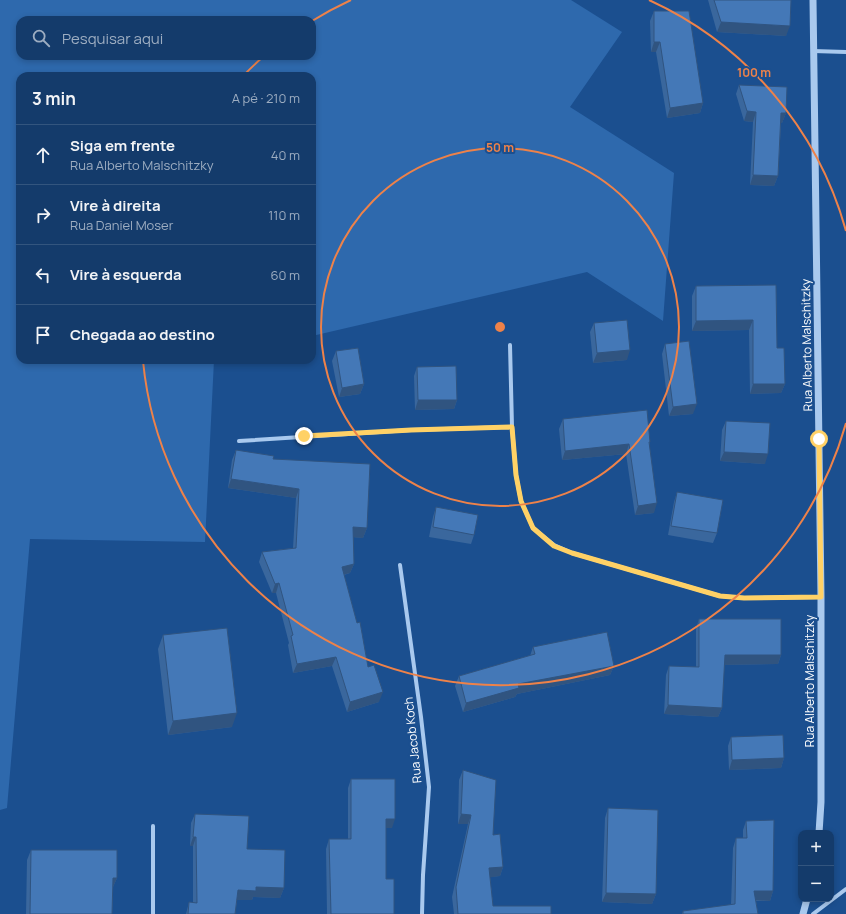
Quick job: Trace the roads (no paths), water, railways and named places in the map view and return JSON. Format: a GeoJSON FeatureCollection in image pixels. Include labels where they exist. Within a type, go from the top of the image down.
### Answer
{"type":"FeatureCollection","features":[{"type":"Feature","properties":{"kind":"street","name":"Rua Alberto Malschitzky"},"geometry":{"type":"LineString","coordinates":[[813,0],[821,597],[821,802],[819,830]]}},
{"type":"Feature","properties":{"kind":"street"},"geometry":{"type":"LineString","coordinates":[[814,51],[846,52]]}},
{"type":"Feature","properties":{"kind":"street"},"geometry":{"type":"LineString","coordinates":[[510,345],[512,427],[516,475],[521,501],[533,528],[554,546],[720,596],[744,598],[821,597]]}},
{"type":"Feature","properties":{"kind":"street"},"geometry":{"type":"LineString","coordinates":[[239,441],[411,430],[512,427]]}},
{"type":"Feature","properties":{"kind":"street","name":"Rua Jacob Koch"},"geometry":{"type":"LineString","coordinates":[[400,565],[421,717],[428,787],[422,914]]}},
{"type":"Feature","properties":{"kind":"street"},"geometry":{"type":"LineString","coordinates":[[152,826],[153,914]]}},
{"type":"Feature","properties":{"kind":"street"},"geometry":{"type":"LineString","coordinates":[[813,914],[846,889]]}},
{"type":"Feature","properties":{"kind":"street"},"geometry":{"type":"LineString","coordinates":[[803,914],[805,902]]}}]}
